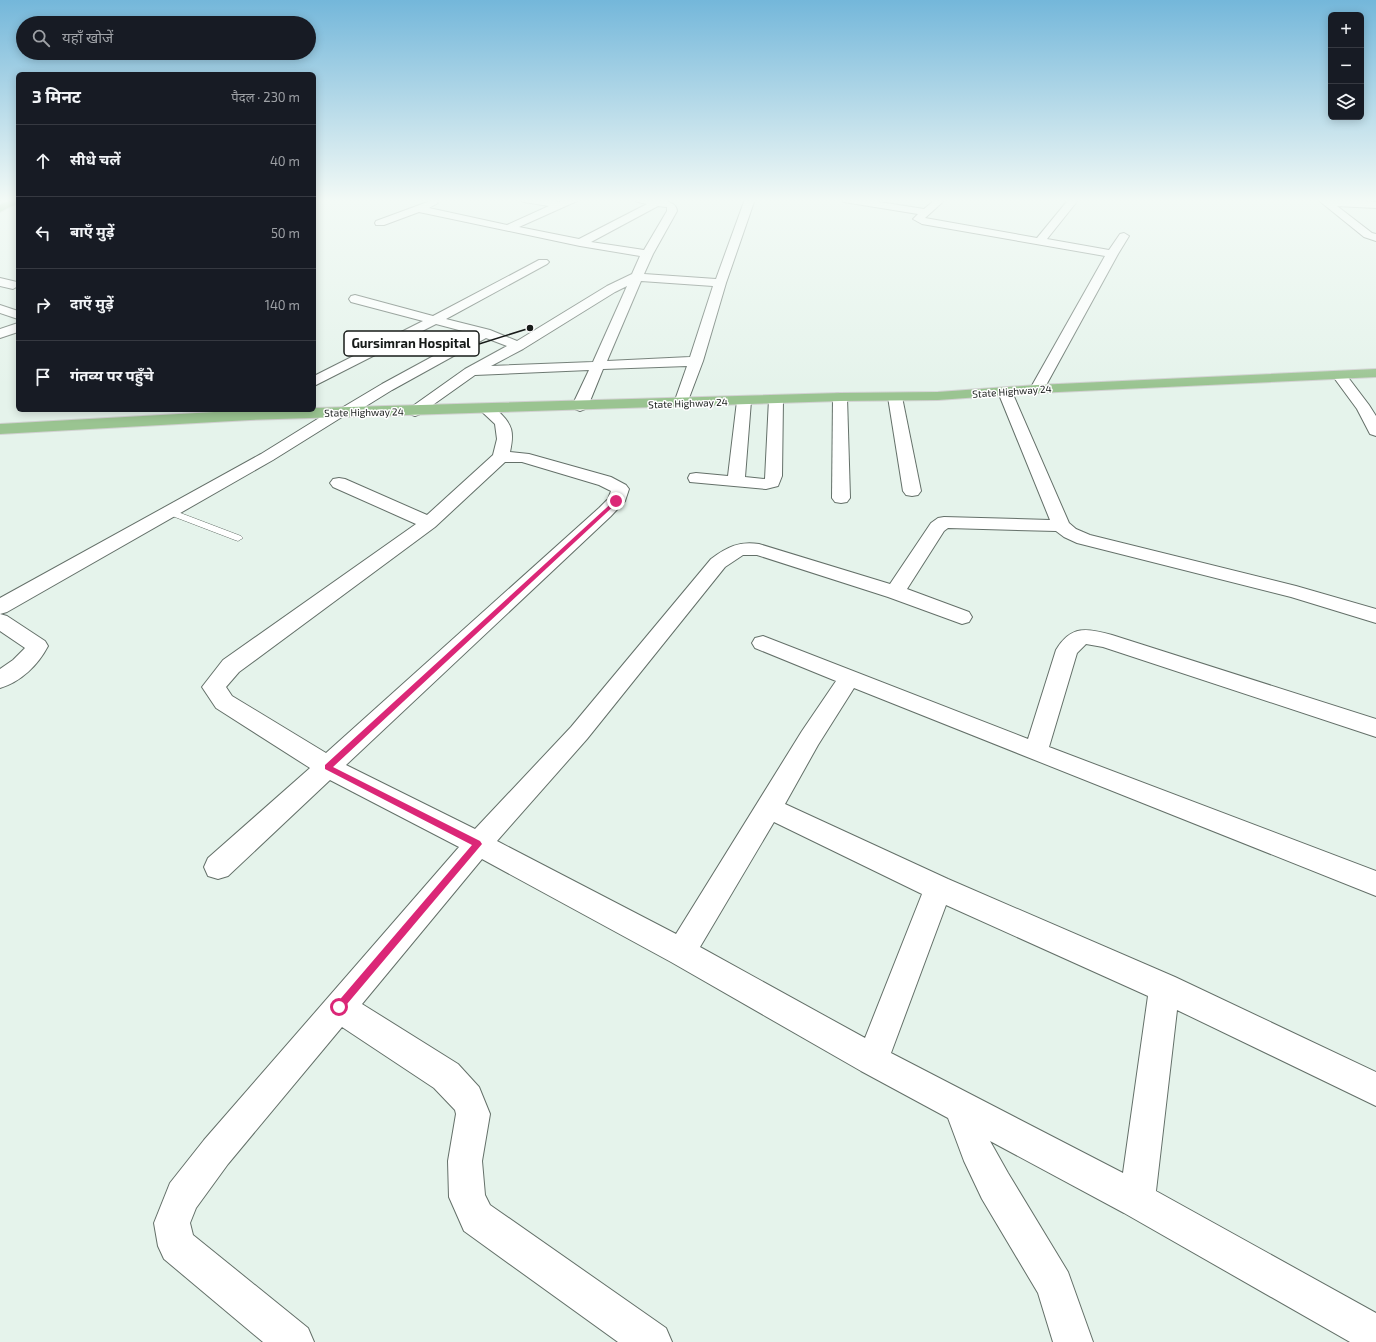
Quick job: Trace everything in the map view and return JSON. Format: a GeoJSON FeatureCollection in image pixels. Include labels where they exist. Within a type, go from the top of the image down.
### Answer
{"type":"FeatureCollection","features":[{"type":"Feature","properties":{"kind":"main road","name":"State Highway 24"},"geometry":{"type":"LineString","coordinates":[[0,429],[255,412],[341,413],[840,397],[895,398],[1037,389],[1339,376],[1376,373]]}},
{"type":"Feature","properties":{"kind":"street"},"geometry":{"type":"LineString","coordinates":[[316,381],[543,262]]}},
{"type":"Feature","properties":{"kind":"street"},"geometry":{"type":"LineString","coordinates":[[580,406],[643,262]]}},
{"type":"Feature","properties":{"kind":"street"},"geometry":{"type":"LineString","coordinates":[[681,403],[728,262]]}},
{"type":"Feature","properties":{"kind":"street"},"geometry":{"type":"LineString","coordinates":[[1037,389],[1108,262]]}},
{"type":"Feature","properties":{"kind":"street"},"geometry":{"type":"LineString","coordinates":[[415,411],[470,372],[518,346],[611,289],[636,277],[720,283]]}},
{"type":"Feature","properties":{"kind":"street"},"geometry":{"type":"LineString","coordinates":[[0,282],[13,285]]}},
{"type":"Feature","properties":{"kind":"street"},"geometry":{"type":"LineString","coordinates":[[355,299],[485,333],[518,346]]}},
{"type":"Feature","properties":{"kind":"street"},"geometry":{"type":"LineString","coordinates":[[0,309],[16,314]]}},
{"type":"Feature","properties":{"kind":"street"},"geometry":{"type":"LineString","coordinates":[[0,334],[16,328]]}},
{"type":"Feature","properties":{"kind":"street"},"geometry":{"type":"LineString","coordinates":[[0,607],[485,333]]}},
{"type":"Feature","properties":{"kind":"street"},"geometry":{"type":"LineString","coordinates":[[470,372],[696,361]]}},
{"type":"Feature","properties":{"kind":"street"},"geometry":{"type":"LineString","coordinates":[[1339,376],[1364,408],[1376,431]]}},
{"type":"Feature","properties":{"kind":"street"},"geometry":{"type":"LineString","coordinates":[[1005,392],[1061,526],[1070,533],[1084,538],[1296,592],[1376,616]]}},
{"type":"Feature","properties":{"kind":"street"},"geometry":{"type":"LineString","coordinates":[[840,397],[841,498]]}},
{"type":"Feature","properties":{"kind":"street"},"geometry":{"type":"LineString","coordinates":[[895,398],[912,491]]}},
{"type":"Feature","properties":{"kind":"street"},"geometry":{"type":"LineString","coordinates":[[696,478],[736,480],[766,484],[772,482],[774,476],[776,399]]}},
{"type":"Feature","properties":{"kind":"street"},"geometry":{"type":"LineString","coordinates":[[736,480],[744,401]]}},
{"type":"Feature","properties":{"kind":"street"},"geometry":{"type":"LineString","coordinates":[[487,409],[502,423],[505,439],[501,457],[429,523],[231,666],[213,687],[224,702],[328,767],[478,844],[681,952],[872,1060],[1137,1200],[1376,1335]]}},
{"type":"Feature","properties":{"kind":"street"},"geometry":{"type":"LineString","coordinates":[[218,867],[605,512],[616,501],[620,489],[605,481],[523,457],[501,457]]}},
{"type":"Feature","properties":{"kind":"street"},"geometry":{"type":"LineString","coordinates":[[339,484],[429,523]]}},
{"type":"Feature","properties":{"kind":"street"},"geometry":{"type":"LineString","coordinates":[[895,592],[937,527],[944,522],[1061,526]]}},
{"type":"Feature","properties":{"kind":"street"},"geometry":{"type":"LineString","coordinates":[[294,1342],[177,1246],[172,1223],[183,1196],[216,1152],[478,844],[579,733],[718,563],[735,550],[744,547],[759,550],[895,592],[962,617]]}},
{"type":"Feature","properties":{"kind":"street"},"geometry":{"type":"LineString","coordinates":[[0,621],[37,646],[34,654],[21,666],[0,680]]}},
{"type":"Feature","properties":{"kind":"street"},"geometry":{"type":"LineString","coordinates":[[1036,752],[1067,650],[1082,636],[1105,640],[1376,728]]}},
{"type":"Feature","properties":{"kind":"street"},"geometry":{"type":"LineString","coordinates":[[763,643],[1036,752],[1376,884]]}},
{"type":"Feature","properties":{"kind":"street"},"geometry":{"type":"LineString","coordinates":[[681,952],[810,738],[850,677]]}},
{"type":"Feature","properties":{"kind":"street"},"geometry":{"type":"LineString","coordinates":[[769,808],[938,888],[1164,988],[1376,1089]]}},
{"type":"Feature","properties":{"kind":"street"},"geometry":{"type":"LineString","coordinates":[[872,1060],[938,888]]}},
{"type":"Feature","properties":{"kind":"street"},"geometry":{"type":"LineString","coordinates":[[1137,1200],[1164,988]]}},
{"type":"Feature","properties":{"kind":"street"},"geometry":{"type":"LineString","coordinates":[[339,1007],[446,1076],[467,1099],[473,1114],[465,1161],[467,1197],[477,1218],[652,1342]]}},
{"type":"Feature","properties":{"kind":"street"},"geometry":{"type":"LineString","coordinates":[[960,1106],[976,1149],[995,1186],[1056,1284],[1073,1342]]}},
{"type":"Feature","properties":{"kind":"lane"},"geometry":{"type":"LineString","coordinates":[[170,512],[238,538]]}},
{"type":"Feature","properties":{"kind":"place","name":"Gursimran Hospital"},"geometry":{"type":"Point","coordinates":[530,328]}},
{"type":"Feature","properties":{"kind":"route"},"geometry":{"type":"LineString","coordinates":[[339,1007],[478,844],[328,767],[616,501]]}}]}
